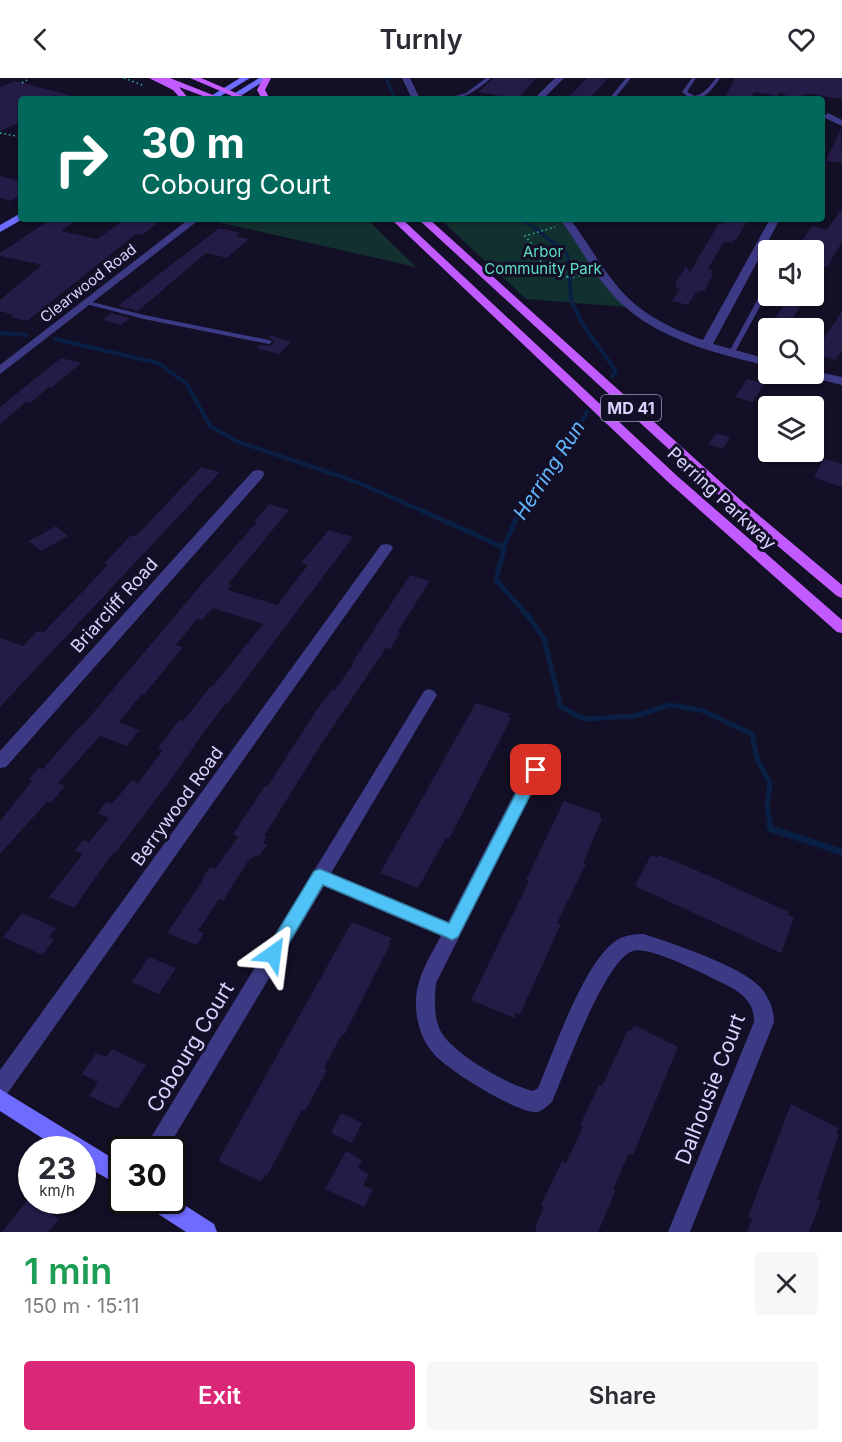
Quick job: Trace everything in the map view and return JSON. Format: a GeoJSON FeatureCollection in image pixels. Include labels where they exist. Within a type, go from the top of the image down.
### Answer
{"type":"FeatureCollection","features":[{"type":"Feature","properties":{"kind":"main road"},"geometry":{"type":"LineString","coordinates":[[153,78],[176,88],[183,96]]}},
{"type":"Feature","properties":{"kind":"main road"},"geometry":{"type":"LineString","coordinates":[[164,78],[209,96]]}},
{"type":"Feature","properties":{"kind":"main road"},"geometry":{"type":"LineString","coordinates":[[194,78],[230,95]]}},
{"type":"Feature","properties":{"kind":"main road"},"geometry":{"type":"LineString","coordinates":[[264,96],[261,90],[266,78]]}},
{"type":"Feature","properties":{"kind":"main road","name":"Perring Parkway"},"geometry":{"type":"LineString","coordinates":[[399,222],[743,542],[842,628]]}},
{"type":"Feature","properties":{"kind":"main road","name":"Perring Parkway"},"geometry":{"type":"LineString","coordinates":[[426,222],[739,506],[842,593]]}},
{"type":"Feature","properties":{"kind":"street"},"geometry":{"type":"LineString","coordinates":[[230,95],[246,78]]}},
{"type":"Feature","properties":{"kind":"street"},"geometry":{"type":"LineString","coordinates":[[230,95],[266,78]]}},
{"type":"Feature","properties":{"kind":"street"},"geometry":{"type":"LineString","coordinates":[[406,78],[415,96]]}},
{"type":"Feature","properties":{"kind":"street"},"geometry":{"type":"LineString","coordinates":[[541,96],[560,78]]}},
{"type":"Feature","properties":{"kind":"street"},"geometry":{"type":"LineString","coordinates":[[828,116],[842,123]]}},
{"type":"Feature","properties":{"kind":"street"},"geometry":{"type":"LineString","coordinates":[[0,229],[18,218]]}},
{"type":"Feature","properties":{"kind":"street","name":"Clearwood Road"},"geometry":{"type":"LineString","coordinates":[[0,371],[191,222]]}},
{"type":"Feature","properties":{"kind":"street"},"geometry":{"type":"LineString","coordinates":[[567,222],[615,292],[651,322],[707,344],[758,360]]}},
{"type":"Feature","properties":{"kind":"street"},"geometry":{"type":"LineString","coordinates":[[707,344],[773,222]]}},
{"type":"Feature","properties":{"kind":"street"},"geometry":{"type":"LineString","coordinates":[[824,377],[842,381]]}},
{"type":"Feature","properties":{"kind":"street","name":"Briarcliff Road"},"geometry":{"type":"LineString","coordinates":[[0,762],[258,474]]}},
{"type":"Feature","properties":{"kind":"street","name":"Berrywood Road"},"geometry":{"type":"LineString","coordinates":[[0,1087],[386,548]]}},
{"type":"Feature","properties":{"kind":"street","name":"Cobourg Court"},"geometry":{"type":"LineString","coordinates":[[163,1136],[429,695]]}},
{"type":"Feature","properties":{"kind":"street","name":"Dalhousie Court"},"geometry":{"type":"LineString","coordinates":[[536,770],[426,982],[425,1014],[430,1031],[447,1056],[464,1069],[536,1102],[545,1095],[600,970],[622,947],[633,942],[644,942],[731,979],[751,991],[763,1009],[764,1022],[679,1232]]}},
{"type":"Feature","properties":{"kind":"street"},"geometry":{"type":"LineString","coordinates":[[320,876],[452,932]]}},
{"type":"Feature","properties":{"kind":"street"},"geometry":{"type":"LineString","coordinates":[[0,1099],[58,1136]]}},
{"type":"Feature","properties":{"kind":"street"},"geometry":{"type":"LineString","coordinates":[[179,1214],[206,1232]]}},
{"type":"Feature","properties":{"kind":"lane"},"geometry":{"type":"LineString","coordinates":[[460,96],[468,94],[489,78]]}},
{"type":"Feature","properties":{"kind":"lane"},"geometry":{"type":"LineString","coordinates":[[614,96],[629,78]]}},
{"type":"Feature","properties":{"kind":"lane"},"geometry":{"type":"LineString","coordinates":[[688,96],[684,92],[694,78]]}},
{"type":"Feature","properties":{"kind":"lane"},"geometry":{"type":"LineString","coordinates":[[702,96],[706,95],[718,78]]}},
{"type":"Feature","properties":{"kind":"lane"},"geometry":{"type":"LineString","coordinates":[[475,81],[477,88]]}},
{"type":"Feature","properties":{"kind":"lane"},"geometry":{"type":"LineString","coordinates":[[88,303],[144,317],[269,342]]}},
{"type":"Feature","properties":{"kind":"lane"},"geometry":{"type":"LineString","coordinates":[[732,352],[758,304]]}},
{"type":"Feature","properties":{"kind":"path"},"geometry":{"type":"LineString","coordinates":[[22,83],[27,80]]}},
{"type":"Feature","properties":{"kind":"path"},"geometry":{"type":"LineString","coordinates":[[0,133],[18,137]]}},
{"type":"Feature","properties":{"kind":"path"},"geometry":{"type":"LineString","coordinates":[[544,231],[525,236],[542,256],[538,267],[534,270],[556,278],[574,278]]}},
{"type":"Feature","properties":{"kind":"green space"},"geometry":{"type":"Polygon","coordinates":[[[217,222],[370,222],[416,267],[217,222]]]}},
{"type":"Feature","properties":{"kind":"green space","name":"Arbor Community Park"},"geometry":{"type":"Polygon","coordinates":[[[443,222],[566,222],[625,307],[526,299],[443,222]]]}},
{"type":"Feature","properties":{"kind":"building"},"geometry":{"type":"Polygon","coordinates":[[[494,78],[536,78],[521,96],[501,96],[478,92],[494,78]]]}},
{"type":"Feature","properties":{"kind":"building"},"geometry":{"type":"Polygon","coordinates":[[[587,78],[608,78],[592,96],[570,96],[587,78]]]}},
{"type":"Feature","properties":{"kind":"building"},"geometry":{"type":"Polygon","coordinates":[[[735,78],[842,78],[842,99],[809,94],[787,96],[780,92],[776,96],[755,92],[751,96],[726,96],[735,78]]]}},
{"type":"Feature","properties":{"kind":"building"},"geometry":{"type":"Polygon","coordinates":[[[15,81],[69,96],[18,96],[18,123],[0,131],[0,87],[15,81]]]}},
{"type":"Feature","properties":{"kind":"building"},"geometry":{"type":"Polygon","coordinates":[[[841,128],[842,163],[826,161],[841,128]]]}},
{"type":"Feature","properties":{"kind":"building"},"geometry":{"type":"Polygon","coordinates":[[[0,176],[18,180],[18,197],[11,201],[0,198],[0,176]]]}},
{"type":"Feature","properties":{"kind":"building"},"geometry":{"type":"Polygon","coordinates":[[[842,208],[842,242],[827,267],[824,266],[824,240],[803,240],[812,226],[827,230],[842,208]]]}},
{"type":"Feature","properties":{"kind":"building"},"geometry":{"type":"Polygon","coordinates":[[[46,222],[74,222],[61,231],[97,239],[121,222],[159,222],[142,235],[136,234],[27,321],[10,317],[13,315],[0,311],[0,300],[42,265],[0,256],[0,253],[46,222]]]}},
{"type":"Feature","properties":{"kind":"building"},"geometry":{"type":"Polygon","coordinates":[[[723,222],[746,222],[736,240],[734,239],[732,243],[724,242],[708,269],[713,270],[711,274],[713,274],[705,290],[696,292],[688,305],[672,301],[680,289],[675,288],[677,284],[675,284],[686,266],[690,272],[719,223],[723,222]]]}},
{"type":"Feature","properties":{"kind":"building"},"geometry":{"type":"Polygon","coordinates":[[[219,228],[240,233],[236,236],[249,239],[227,258],[206,253],[138,311],[118,306],[219,228]]]}},
{"type":"Feature","properties":{"kind":"building"},"geometry":{"type":"Polygon","coordinates":[[[784,306],[801,306],[793,318],[775,318],[784,306]]]}},
{"type":"Feature","properties":{"kind":"building"},"geometry":{"type":"Polygon","coordinates":[[[842,311],[842,350],[836,360],[824,357],[824,339],[842,311]]]}},
{"type":"Feature","properties":{"kind":"building"},"geometry":{"type":"Polygon","coordinates":[[[111,313],[130,318],[121,325],[102,320],[111,313]]]}},
{"type":"Feature","properties":{"kind":"building"},"geometry":{"type":"Polygon","coordinates":[[[270,335],[291,342],[279,354],[256,348],[260,345],[273,344],[273,340],[268,337],[270,335]]]}},
{"type":"Feature","properties":{"kind":"building"},"geometry":{"type":"Polygon","coordinates":[[[61,358],[81,363],[30,403],[26,402],[0,424],[0,407],[61,358]]]}},
{"type":"Feature","properties":{"kind":"building"},"geometry":{"type":"Polygon","coordinates":[[[747,379],[764,384],[753,402],[735,397],[747,379]]]}},
{"type":"Feature","properties":{"kind":"building"},"geometry":{"type":"Polygon","coordinates":[[[716,433],[730,437],[723,449],[708,444],[716,433]]]}},
{"type":"Feature","properties":{"kind":"building"},"geometry":{"type":"Polygon","coordinates":[[[824,458],[842,464],[842,487],[814,478],[824,458]]]}},
{"type":"Feature","properties":{"kind":"building"},"geometry":{"type":"Polygon","coordinates":[[[201,467],[220,472],[0,707],[0,638],[23,646],[37,631],[43,633],[108,565],[104,564],[131,535],[135,536],[143,529],[201,467]]]}},
{"type":"Feature","properties":{"kind":"building"},"geometry":{"type":"Polygon","coordinates":[[[269,504],[289,510],[228,584],[232,585],[228,590],[277,605],[308,565],[301,563],[329,530],[353,537],[207,728],[74,908],[49,897],[83,854],[75,851],[83,840],[89,842],[109,818],[98,813],[106,802],[112,804],[132,780],[138,783],[163,750],[158,748],[179,720],[183,721],[263,624],[213,608],[202,620],[197,619],[176,645],[183,647],[119,722],[139,730],[127,746],[100,736],[58,783],[65,786],[51,803],[47,802],[0,854],[0,821],[32,781],[28,780],[39,768],[43,769],[82,726],[257,522],[255,521],[269,504]]]}},
{"type":"Feature","properties":{"kind":"building"},"geometry":{"type":"Polygon","coordinates":[[[56,526],[68,536],[41,551],[29,541],[56,526]]]}},
{"type":"Feature","properties":{"kind":"building"},"geometry":{"type":"Polygon","coordinates":[[[410,575],[430,581],[397,632],[400,633],[390,649],[386,648],[320,746],[264,836],[267,837],[263,843],[267,845],[258,857],[255,855],[252,859],[250,858],[223,901],[219,899],[198,931],[204,933],[197,945],[167,933],[210,867],[215,869],[238,837],[233,834],[265,786],[267,787],[318,708],[333,689],[335,690],[354,663],[352,663],[410,575]]]}},
{"type":"Feature","properties":{"kind":"building"},"geometry":{"type":"Polygon","coordinates":[[[476,703],[510,714],[508,717],[511,718],[449,839],[446,838],[418,888],[380,873],[476,703]]]}},
{"type":"Feature","properties":{"kind":"building"},"geometry":{"type":"Polygon","coordinates":[[[564,801],[601,814],[602,819],[583,863],[586,864],[557,923],[561,924],[520,1014],[516,1013],[514,1018],[471,1000],[529,881],[526,880],[564,801]]]}},
{"type":"Feature","properties":{"kind":"building"},"geometry":{"type":"Polygon","coordinates":[[[651,855],[657,858],[659,855],[705,874],[789,912],[788,915],[794,918],[781,953],[635,886],[651,855]]]}},
{"type":"Feature","properties":{"kind":"building"},"geometry":{"type":"Polygon","coordinates":[[[22,913],[56,928],[49,937],[54,940],[42,955],[3,937],[22,913]]]}},
{"type":"Feature","properties":{"kind":"building"},"geometry":{"type":"Polygon","coordinates":[[[352,922],[392,938],[389,943],[391,943],[344,1035],[342,1034],[324,1068],[327,1070],[305,1111],[302,1110],[267,1176],[265,1175],[261,1182],[218,1161],[352,922]]]}},
{"type":"Feature","properties":{"kind":"building"},"geometry":{"type":"Polygon","coordinates":[[[149,957],[176,968],[159,994],[132,982],[149,957]]]}},
{"type":"Feature","properties":{"kind":"building"},"geometry":{"type":"Polygon","coordinates":[[[634,1025],[678,1047],[633,1155],[629,1153],[613,1189],[616,1190],[598,1232],[535,1232],[544,1208],[541,1205],[562,1161],[566,1163],[583,1127],[580,1125],[599,1085],[602,1086],[628,1030],[631,1031],[634,1025]]]}},
{"type":"Feature","properties":{"kind":"building"},"geometry":{"type":"Polygon","coordinates":[[[112,1049],[146,1065],[118,1109],[89,1096],[98,1082],[82,1074],[96,1053],[107,1057],[112,1049]]]}},
{"type":"Feature","properties":{"kind":"building"},"geometry":{"type":"Polygon","coordinates":[[[791,1104],[838,1128],[836,1133],[839,1134],[817,1199],[821,1201],[809,1232],[747,1232],[752,1219],[748,1217],[791,1104]]]}},
{"type":"Feature","properties":{"kind":"building"},"geometry":{"type":"Polygon","coordinates":[[[341,1113],[362,1123],[352,1143],[331,1133],[341,1113]]]}},
{"type":"Feature","properties":{"kind":"building"},"geometry":{"type":"Polygon","coordinates":[[[346,1151],[362,1160],[358,1168],[369,1174],[363,1185],[373,1190],[364,1207],[325,1189],[346,1151]]]}},
{"type":"Feature","properties":{"kind":"building"},"geometry":{"type":"Polygon","coordinates":[[[18,1212],[18,1214],[52,1214],[59,1219],[48,1232],[2,1232],[18,1212]]]}},
{"type":"Feature","properties":{"kind":"waterway","name":"Herring Run"},"geometry":{"type":"LineString","coordinates":[[386,78],[394,96]]}},
{"type":"Feature","properties":{"kind":"waterway","name":"Herring Run"},"geometry":{"type":"LineString","coordinates":[[524,222],[534,227],[568,255],[569,268]]}},
{"type":"Feature","properties":{"kind":"waterway","name":"Herring Run"},"geometry":{"type":"LineString","coordinates":[[569,267],[571,301],[583,325],[616,371],[612,376]]}},
{"type":"Feature","properties":{"kind":"waterway"},"geometry":{"type":"LineString","coordinates":[[0,333],[27,335]]}},
{"type":"Feature","properties":{"kind":"waterway"},"geometry":{"type":"LineString","coordinates":[[55,339],[158,363],[187,384],[210,426],[236,441],[354,481],[425,512]]}},
{"type":"Feature","properties":{"kind":"waterway","name":"Herring Run"},"geometry":{"type":"LineString","coordinates":[[519,512],[571,440],[587,412]]}},
{"type":"Feature","properties":{"kind":"waterway"},"geometry":{"type":"LineString","coordinates":[[422,511],[503,547]]}},
{"type":"Feature","properties":{"kind":"waterway","name":"Herring Run"},"geometry":{"type":"LineString","coordinates":[[520,511],[506,541],[496,580],[529,617],[544,639],[561,707],[584,719],[635,716],[670,705],[701,710],[752,734],[757,759],[770,783],[767,808],[771,827]]}},
{"type":"Feature","properties":{"kind":"waterway","name":"Herring Run"},"geometry":{"type":"LineString","coordinates":[[770,826],[771,829],[842,852]]}},
{"type":"Feature","properties":{"kind":"route"},"geometry":{"type":"LineString","coordinates":[[273,954],[320,876],[452,932],[536,770]]}}]}
